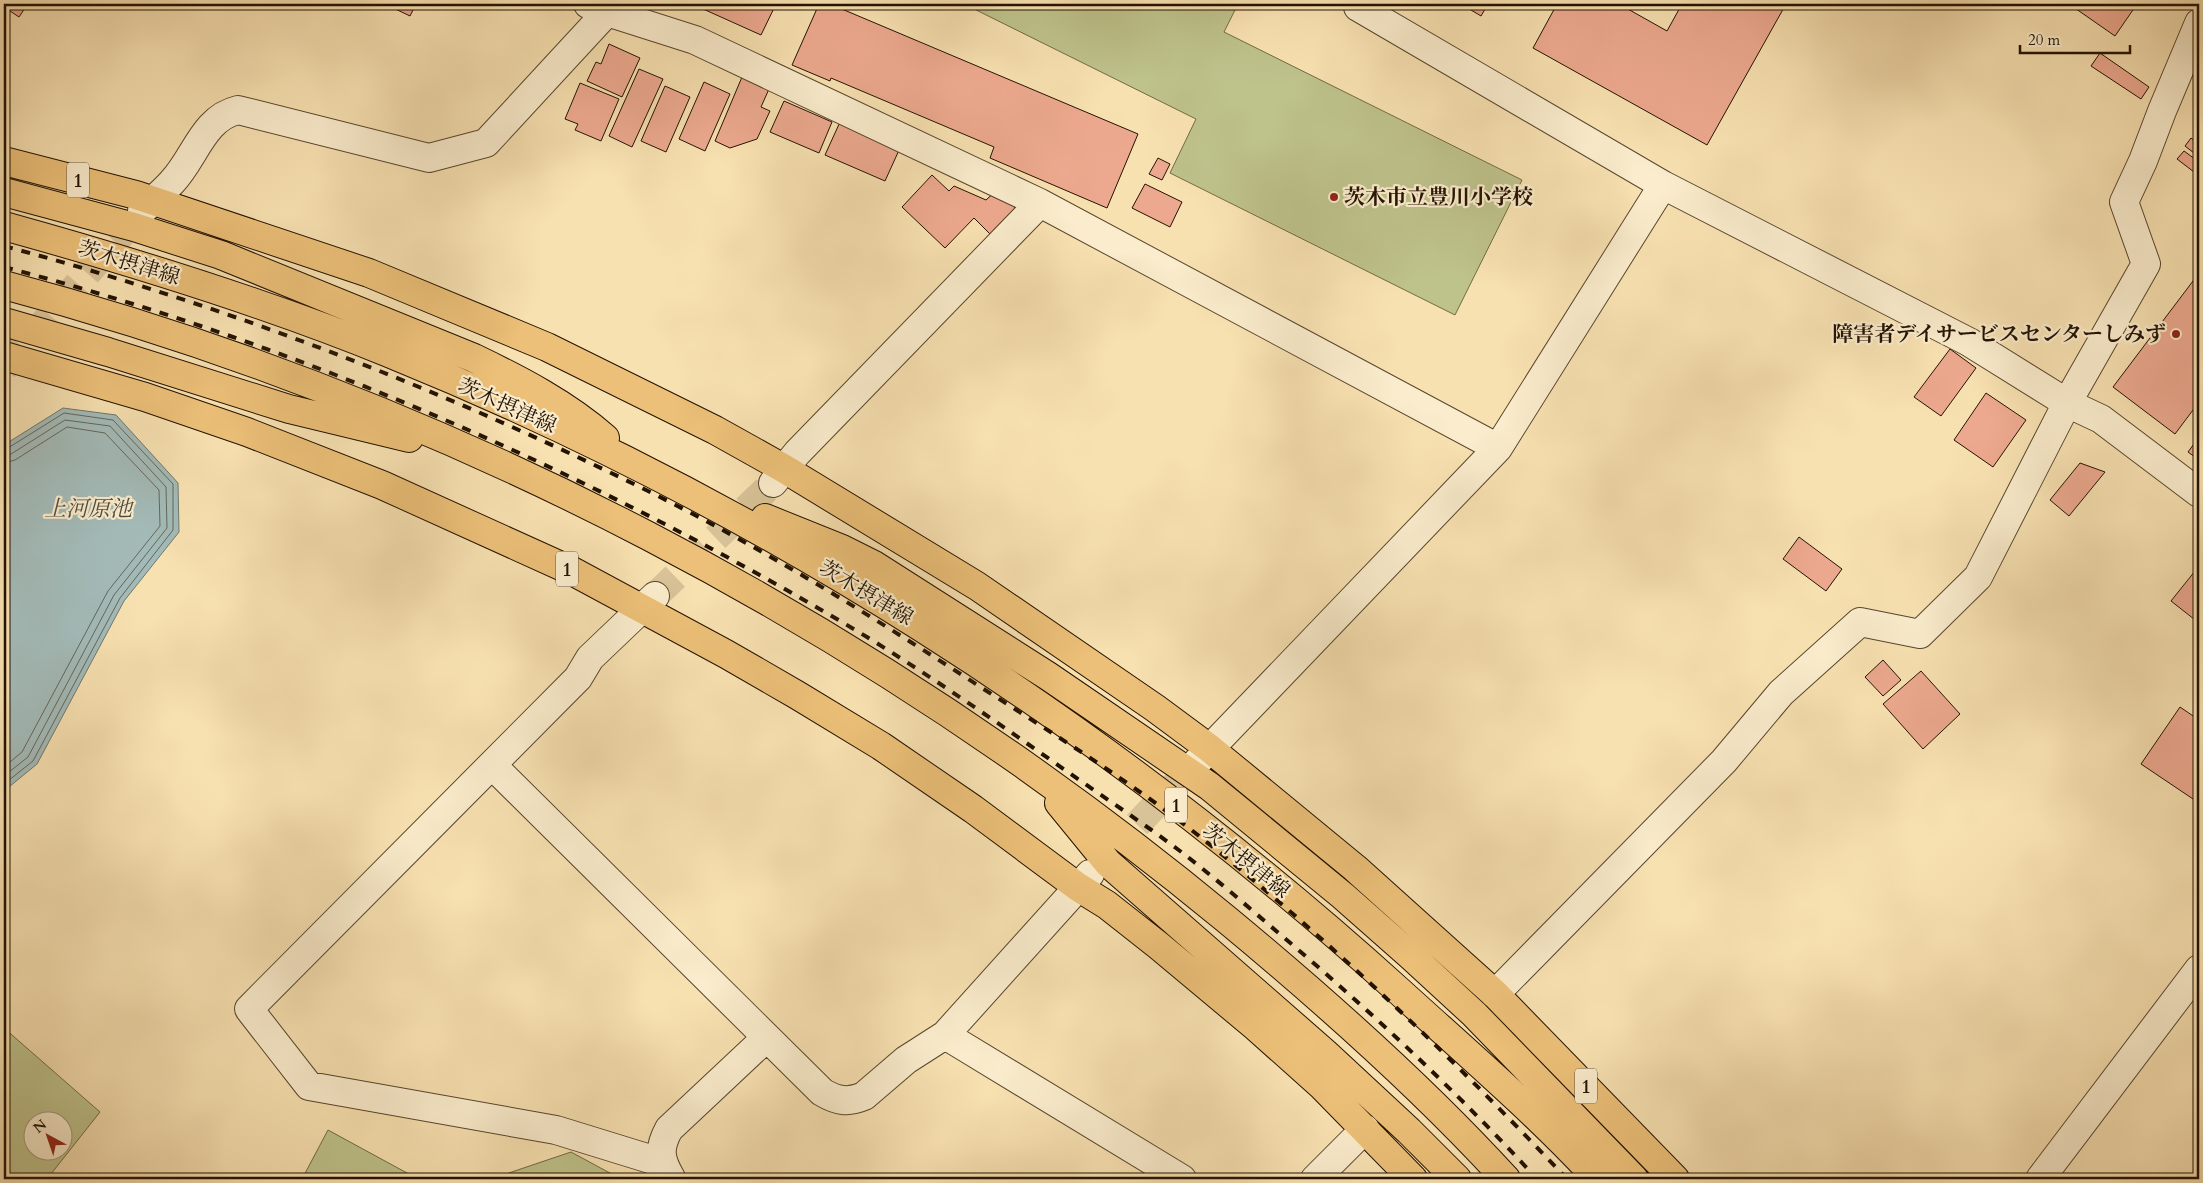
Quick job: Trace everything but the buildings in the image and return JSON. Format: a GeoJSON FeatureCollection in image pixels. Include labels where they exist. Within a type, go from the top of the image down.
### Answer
{"type":"FeatureCollection","features":[{"type":"Feature","properties":{"kind":"main road","name":"1"},"geometry":{"type":"LineString","coordinates":[[4,161],[369,273],[547,347],[716,430],[778,476],[976,586],[1155,708],[1203,755],[1355,868],[1495,994],[1675,1179]]}},
{"type":"Feature","properties":{"kind":"main road","name":"1"},"geometry":{"type":"LineString","coordinates":[[4,192],[134,227],[221,255],[474,358],[514,377],[552,399],[595,430],[638,466]]}},
{"type":"Feature","properties":{"kind":"main road","name":"茨木摂津線"},"geometry":{"type":"LineString","coordinates":[[4,226],[186,280],[346,337],[490,397],[638,466],[713,505],[865,591],[943,641],[1090,742],[1190,816],[1358,954],[1536,1116],[1594,1175]]}},
{"type":"Feature","properties":{"kind":"main road"},"geometry":{"type":"LineString","coordinates":[[4,285],[153,330],[281,374],[458,446],[580,501],[752,592],[894,677],[1031,769],[1164,868],[1351,1026],[1506,1179]]}},
{"type":"Feature","properties":{"kind":"main road"},"geometry":{"type":"LineString","coordinates":[[4,322],[108,352],[289,410],[394,436],[458,446]]}},
{"type":"Feature","properties":{"kind":"main road","name":"1"},"geometry":{"type":"LineString","coordinates":[[4,356],[145,397],[322,460],[572,571],[649,603],[880,746],[973,809],[1084,880],[1107,905],[1234,1008],[1321,1085],[1413,1179]]}},
{"type":"Feature","properties":{"kind":"main road"},"geometry":{"type":"LineString","coordinates":[[713,505],[762,517],[842,549],[874,566],[1048,676],[1209,786],[1343,896],[1418,962],[1474,1014],[1634,1179]]}},
{"type":"Feature","properties":{"kind":"main road"},"geometry":{"type":"LineString","coordinates":[[1031,769],[1108,863],[1325,1053],[1409,1131],[1457,1179]]}},
{"type":"Feature","properties":{"kind":"street"},"geometry":{"type":"LineString","coordinates":[[1360,4],[1358,8],[1662,185],[1969,342],[2067,403],[2100,419],[2199,493]]}},
{"type":"Feature","properties":{"kind":"street"},"geometry":{"type":"LineString","coordinates":[[147,206],[173,182],[211,125],[224,114],[238,110],[429,158],[486,143],[597,8],[696,40],[1040,203],[1498,448]]}},
{"type":"Feature","properties":{"kind":"street"},"geometry":{"type":"LineString","coordinates":[[1495,994],[1724,762],[1781,693],[1860,622],[1920,634],[1978,576],[2067,403],[2146,264],[2124,202],[2144,161],[2199,23]]}},
{"type":"Feature","properties":{"kind":"street"},"geometry":{"type":"LineString","coordinates":[[1203,755],[1498,448],[1662,185]]}},
{"type":"Feature","properties":{"kind":"street"},"geometry":{"type":"LineString","coordinates":[[778,476],[1040,203]]}},
{"type":"Feature","properties":{"kind":"street"},"geometry":{"type":"LineString","coordinates":[[649,603],[590,658],[578,678],[249,1009],[309,1086],[556,1130],[668,1171]]}},
{"type":"Feature","properties":{"kind":"street"},"geometry":{"type":"LineString","coordinates":[[492,765],[822,1092],[843,1101],[856,1100],[864,1096],[906,1060],[945,1035],[1084,880]]}},
{"type":"Feature","properties":{"kind":"street"},"geometry":{"type":"LineString","coordinates":[[2040,1179],[2199,969]]}},
{"type":"Feature","properties":{"kind":"street"},"geometry":{"type":"LineString","coordinates":[[945,1035],[1182,1179]]}},
{"type":"Feature","properties":{"kind":"street"},"geometry":{"type":"LineString","coordinates":[[668,1171],[661,1149],[668,1129],[766,1038]]}},
{"type":"Feature","properties":{"kind":"street"},"geometry":{"type":"LineString","coordinates":[[1314,1179],[1365,1128]]}},
{"type":"Feature","properties":{"kind":"green space"},"geometry":{"type":"Polygon","coordinates":[[[964,4],[1238,4],[1224,32],[1522,180],[1455,315],[1170,173],[1196,119],[964,4]]]}},
{"type":"Feature","properties":{"kind":"green space"},"geometry":{"type":"Polygon","coordinates":[[[4,1028],[100,1112],[72,1147],[72,1110],[22,1110],[22,1160],[62,1160],[47,1179],[4,1179],[4,1028]]]}},
{"type":"Feature","properties":{"kind":"green space"},"geometry":{"type":"Polygon","coordinates":[[[328,1130],[418,1179],[302,1179],[328,1130]]]}},
{"type":"Feature","properties":{"kind":"green space"},"geometry":{"type":"Polygon","coordinates":[[[571,1152],[621,1179],[491,1179],[571,1152]]]}},
{"type":"Feature","properties":{"kind":"water","name":"上河原池"},"geometry":{"type":"Polygon","coordinates":[[[63,408],[116,415],[178,483],[179,532],[124,601],[37,764],[4,791],[4,445],[63,408]]]}},
{"type":"Feature","properties":{"kind":"tunnel"},"geometry":{"type":"LineString","coordinates":[[4,368],[142,211]]}},
{"type":"Feature","properties":{"kind":"tunnel"},"geometry":{"type":"LineString","coordinates":[[655,596],[773,483]]}},
{"type":"Feature","properties":{"kind":"tunnel"},"geometry":{"type":"LineString","coordinates":[[1108,855],[1197,762]]}},
{"type":"Feature","properties":{"kind":"railway"},"geometry":{"type":"LineString","coordinates":[[4,246],[171,295],[253,323],[415,385],[574,455],[652,493],[778,561],[899,635],[1088,757],[1142,793],[1194,832],[1292,913],[1387,999],[1567,1179]]}},
{"type":"Feature","properties":{"kind":"railway"},"geometry":{"type":"LineString","coordinates":[[4,267],[112,298],[219,332],[325,371],[429,413],[531,459],[632,508],[732,560],[830,615],[920,670],[1176,848],[1251,909],[1389,1031],[1480,1118],[1537,1179]]}},
{"type":"Feature","properties":{"kind":"place","name":"茨木市立豊川小学校"},"geometry":{"type":"Point","coordinates":[1334,197]}},
{"type":"Feature","properties":{"kind":"place","name":"障害者デイサービスセンターしみず"},"geometry":{"type":"Point","coordinates":[2176,334]}}]}
